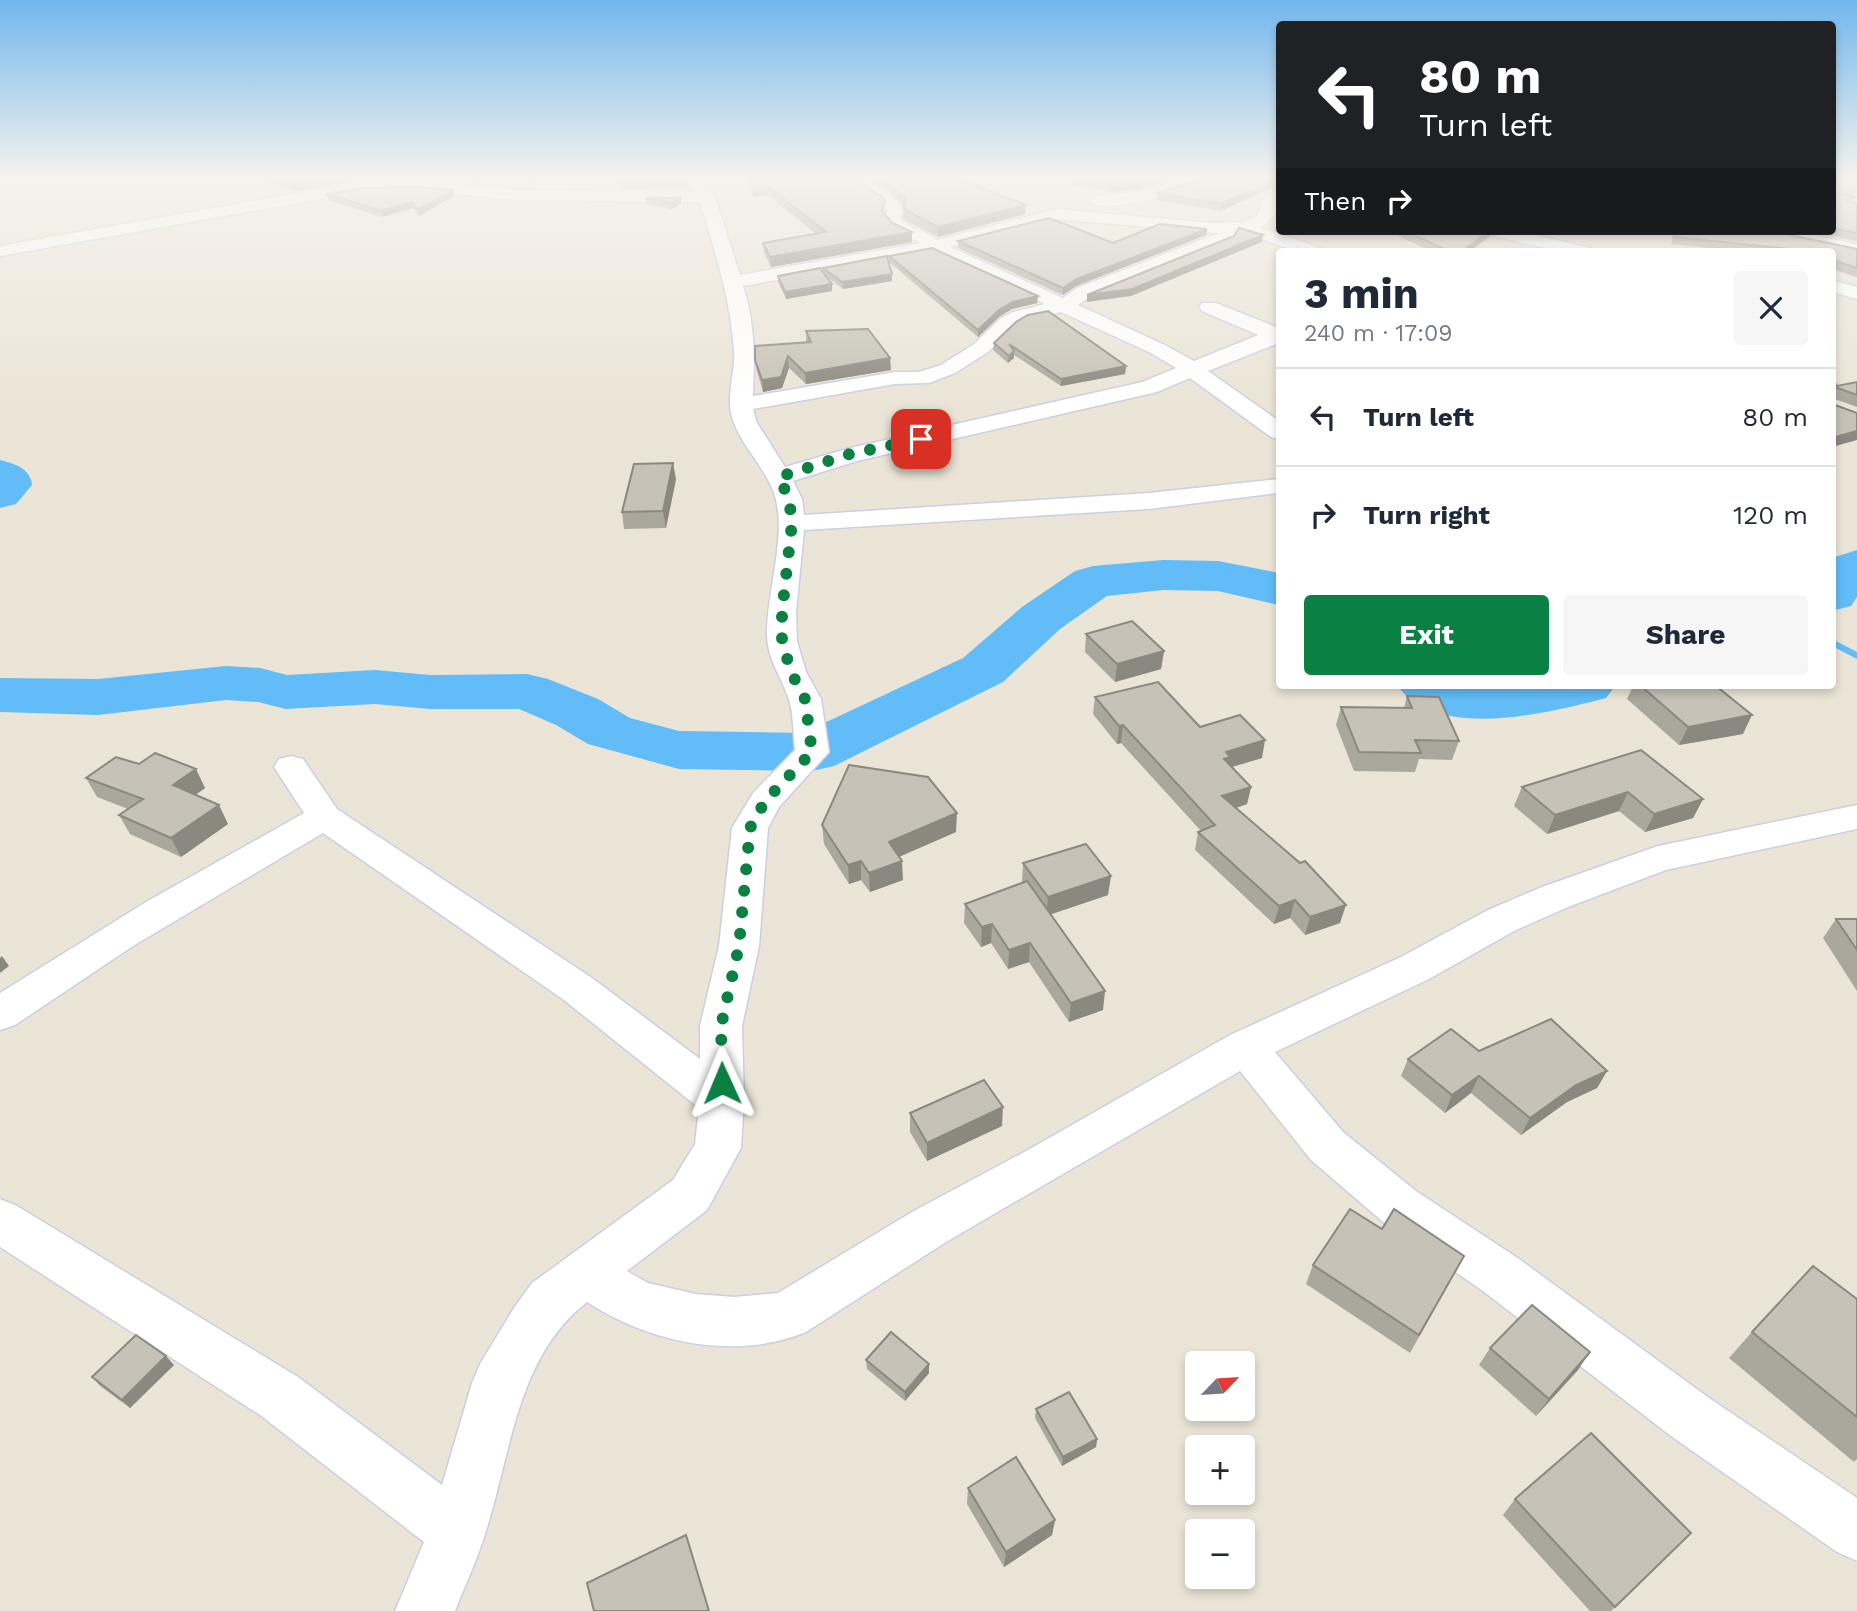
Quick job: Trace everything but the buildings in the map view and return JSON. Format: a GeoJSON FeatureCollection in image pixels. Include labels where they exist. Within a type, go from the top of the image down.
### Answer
{"type":"FeatureCollection","features":[{"type":"Feature","properties":{"kind":"street"},"geometry":{"type":"LineString","coordinates":[[428,1610],[457,1532],[499,1383],[550,1300],[690,1195],[718,1148],[722,1101],[721,1026],[739,946],[750,828],[765,801],[812,752],[805,699],[791,672],[782,641],[782,612],[792,523],[789,499],[779,477],[757,443],[741,405],[745,355],[739,302],[725,254]]}},
{"type":"Feature","properties":{"kind":"street"},"geometry":{"type":"LineString","coordinates":[[734,282],[889,254]]}},
{"type":"Feature","properties":{"kind":"street"},"geometry":{"type":"LineString","coordinates":[[952,254],[1158,349],[1276,430]]}},
{"type":"Feature","properties":{"kind":"street"},"geometry":{"type":"LineString","coordinates":[[741,405],[895,378],[921,378],[948,369],[969,358],[999,329],[1014,319],[1065,304],[1084,292],[1172,255]]}},
{"type":"Feature","properties":{"kind":"street"},"geometry":{"type":"LineString","coordinates":[[1836,287],[1857,293]]}},
{"type":"Feature","properties":{"kind":"street"},"geometry":{"type":"LineString","coordinates":[[1209,307],[1276,335]]}},
{"type":"Feature","properties":{"kind":"street"},"geometry":{"type":"LineString","coordinates":[[779,477],[850,454],[1149,387],[1276,337]]}},
{"type":"Feature","properties":{"kind":"street"},"geometry":{"type":"LineString","coordinates":[[792,523],[1004,512],[1276,486]]}},
{"type":"Feature","properties":{"kind":"street"},"geometry":{"type":"LineString","coordinates":[[291,767],[324,817],[578,989],[722,1101]]}},
{"type":"Feature","properties":{"kind":"street"},"geometry":{"type":"LineString","coordinates":[[0,1014],[43,984],[191,892],[324,817]]}},
{"type":"Feature","properties":{"kind":"street"},"geometry":{"type":"LineString","coordinates":[[585,1273],[642,1306],[709,1320],[764,1322],[788,1315],[929,1227],[1044,1164],[1245,1047],[1415,968],[1502,920],[1555,897],[1658,859],[1857,817]]}},
{"type":"Feature","properties":{"kind":"street"},"geometry":{"type":"LineString","coordinates":[[1245,1047],[1327,1146],[1399,1206],[1501,1275],[1690,1416],[1857,1532]]}},
{"type":"Feature","properties":{"kind":"street"},"geometry":{"type":"LineString","coordinates":[[0,1220],[279,1396],[457,1532]]}},
{"type":"Feature","properties":{"kind":"waterway"},"geometry":{"type":"LineString","coordinates":[[0,474],[9,480],[9,485],[0,494]]}},
{"type":"Feature","properties":{"kind":"waterway"},"geometry":{"type":"LineString","coordinates":[[1836,588],[1844,573],[1857,565]]}},
{"type":"Feature","properties":{"kind":"waterway"},"geometry":{"type":"LineString","coordinates":[[0,695],[98,697],[226,683],[260,685],[286,692],[375,687],[430,692],[527,691],[577,712],[609,731],[679,750],[812,752],[983,670],[1041,618],[1093,582],[1163,575],[1218,576],[1276,588]]}},
{"type":"Feature","properties":{"kind":"waterway"},"geometry":{"type":"LineString","coordinates":[[1836,644],[1857,656]]}},
{"type":"Feature","properties":{"kind":"waterway"},"geometry":{"type":"LineString","coordinates":[[1432,689],[1462,700],[1483,702],[1527,698],[1571,689]]}},
{"type":"Feature","properties":{"kind":"route"},"geometry":{"type":"LineString","coordinates":[[722,1083],[721,1026],[739,946],[750,828],[765,801],[812,752],[805,699],[791,672],[782,641],[782,612],[792,523],[789,499],[779,477],[850,454],[921,439]]}}]}
